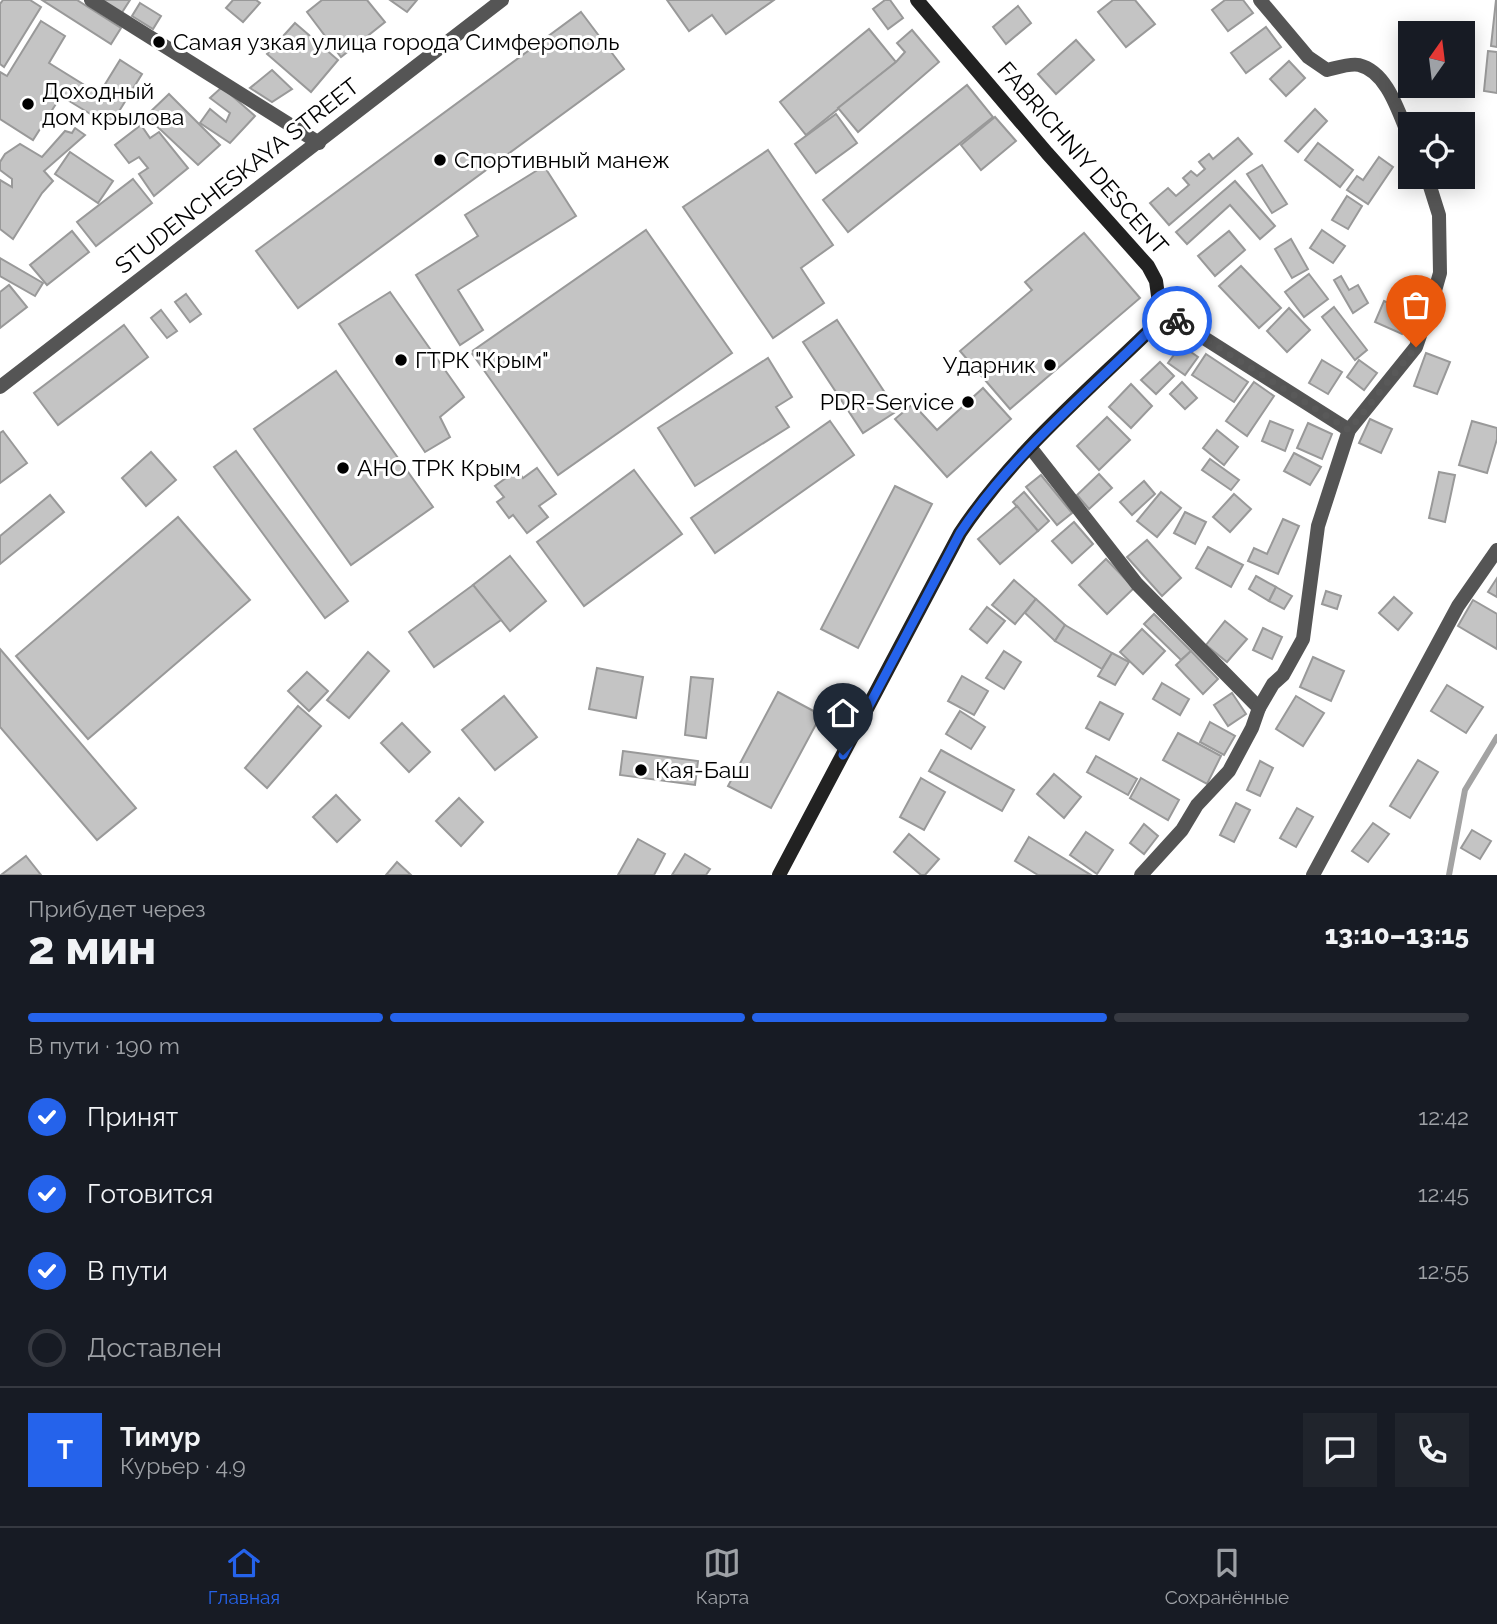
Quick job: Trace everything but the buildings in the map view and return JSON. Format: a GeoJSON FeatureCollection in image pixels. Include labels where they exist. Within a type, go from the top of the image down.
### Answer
{"type":"FeatureCollection","features":[{"type":"Feature","properties":{"kind":"main road","name":"FABRICHNIY DESCENT"},"geometry":{"type":"LineString","coordinates":[[917,0],[1047,153],[1138,252],[1156,281],[1160,310]]}},
{"type":"Feature","properties":{"kind":"main road"},"geometry":{"type":"LineString","coordinates":[[779,875],[960,533],[982,501],[1030,447],[1149,331],[1160,310]]}},
{"type":"Feature","properties":{"kind":"street"},"geometry":{"type":"LineString","coordinates":[[91,0],[319,143]]}},
{"type":"Feature","properties":{"kind":"street","name":"STUDENCHESKAYA STREET"},"geometry":{"type":"LineString","coordinates":[[0,387],[319,143],[484,5],[502,0]]}},
{"type":"Feature","properties":{"kind":"street"},"geometry":{"type":"LineString","coordinates":[[1260,0],[1308,57],[1327,70],[1356,64],[1371,70],[1381,79],[1398,114]]}},
{"type":"Feature","properties":{"kind":"street"},"geometry":{"type":"LineString","coordinates":[[1141,875],[1182,830],[1197,805],[1229,771],[1252,728],[1259,708],[1273,684],[1283,675],[1303,639],[1318,526],[1349,430],[1416,347],[1433,302],[1440,273],[1439,215],[1431,189]]}},
{"type":"Feature","properties":{"kind":"street"},"geometry":{"type":"LineString","coordinates":[[1160,310],[1349,430]]}},
{"type":"Feature","properties":{"kind":"street"},"geometry":{"type":"LineString","coordinates":[[1030,447],[1137,584],[1259,708]]}},
{"type":"Feature","properties":{"kind":"street"},"geometry":{"type":"LineString","coordinates":[[1313,875],[1458,606],[1497,550]]}},
{"type":"Feature","properties":{"kind":"waterway"},"geometry":{"type":"LineString","coordinates":[[1449,875],[1465,790],[1497,737]]}},
{"type":"Feature","properties":{"kind":"way so far"},"geometry":{"type":"LineString","coordinates":[[1177,321],[1349,430],[1416,347]]}},
{"type":"Feature","properties":{"kind":"place","name":"Самая узкая улица города Симферополь"},"geometry":{"type":"Point","coordinates":[159,42]}},
{"type":"Feature","properties":{"kind":"place","name":"Доходный дом крылова"},"geometry":{"type":"Point","coordinates":[28,104]}},
{"type":"Feature","properties":{"kind":"place","name":"Спортивный манеж"},"geometry":{"type":"Point","coordinates":[440,160]}},
{"type":"Feature","properties":{"kind":"place","name":"ГТРК \"Крым\""},"geometry":{"type":"Point","coordinates":[401,360]}},
{"type":"Feature","properties":{"kind":"place","name":"Ударник"},"geometry":{"type":"Point","coordinates":[1050,365]}},
{"type":"Feature","properties":{"kind":"place","name":"PDR-Service"},"geometry":{"type":"Point","coordinates":[968,402]}},
{"type":"Feature","properties":{"kind":"place","name":"АНО ТРК Крым"},"geometry":{"type":"Point","coordinates":[343,468]}},
{"type":"Feature","properties":{"kind":"place","name":"Кая-Баш"},"geometry":{"type":"Point","coordinates":[641,770]}},
{"type":"Feature","properties":{"kind":"route"},"geometry":{"type":"LineString","coordinates":[[843,755],[960,533],[982,501],[1030,447],[1149,331],[1160,310],[1177,321]]}}]}
